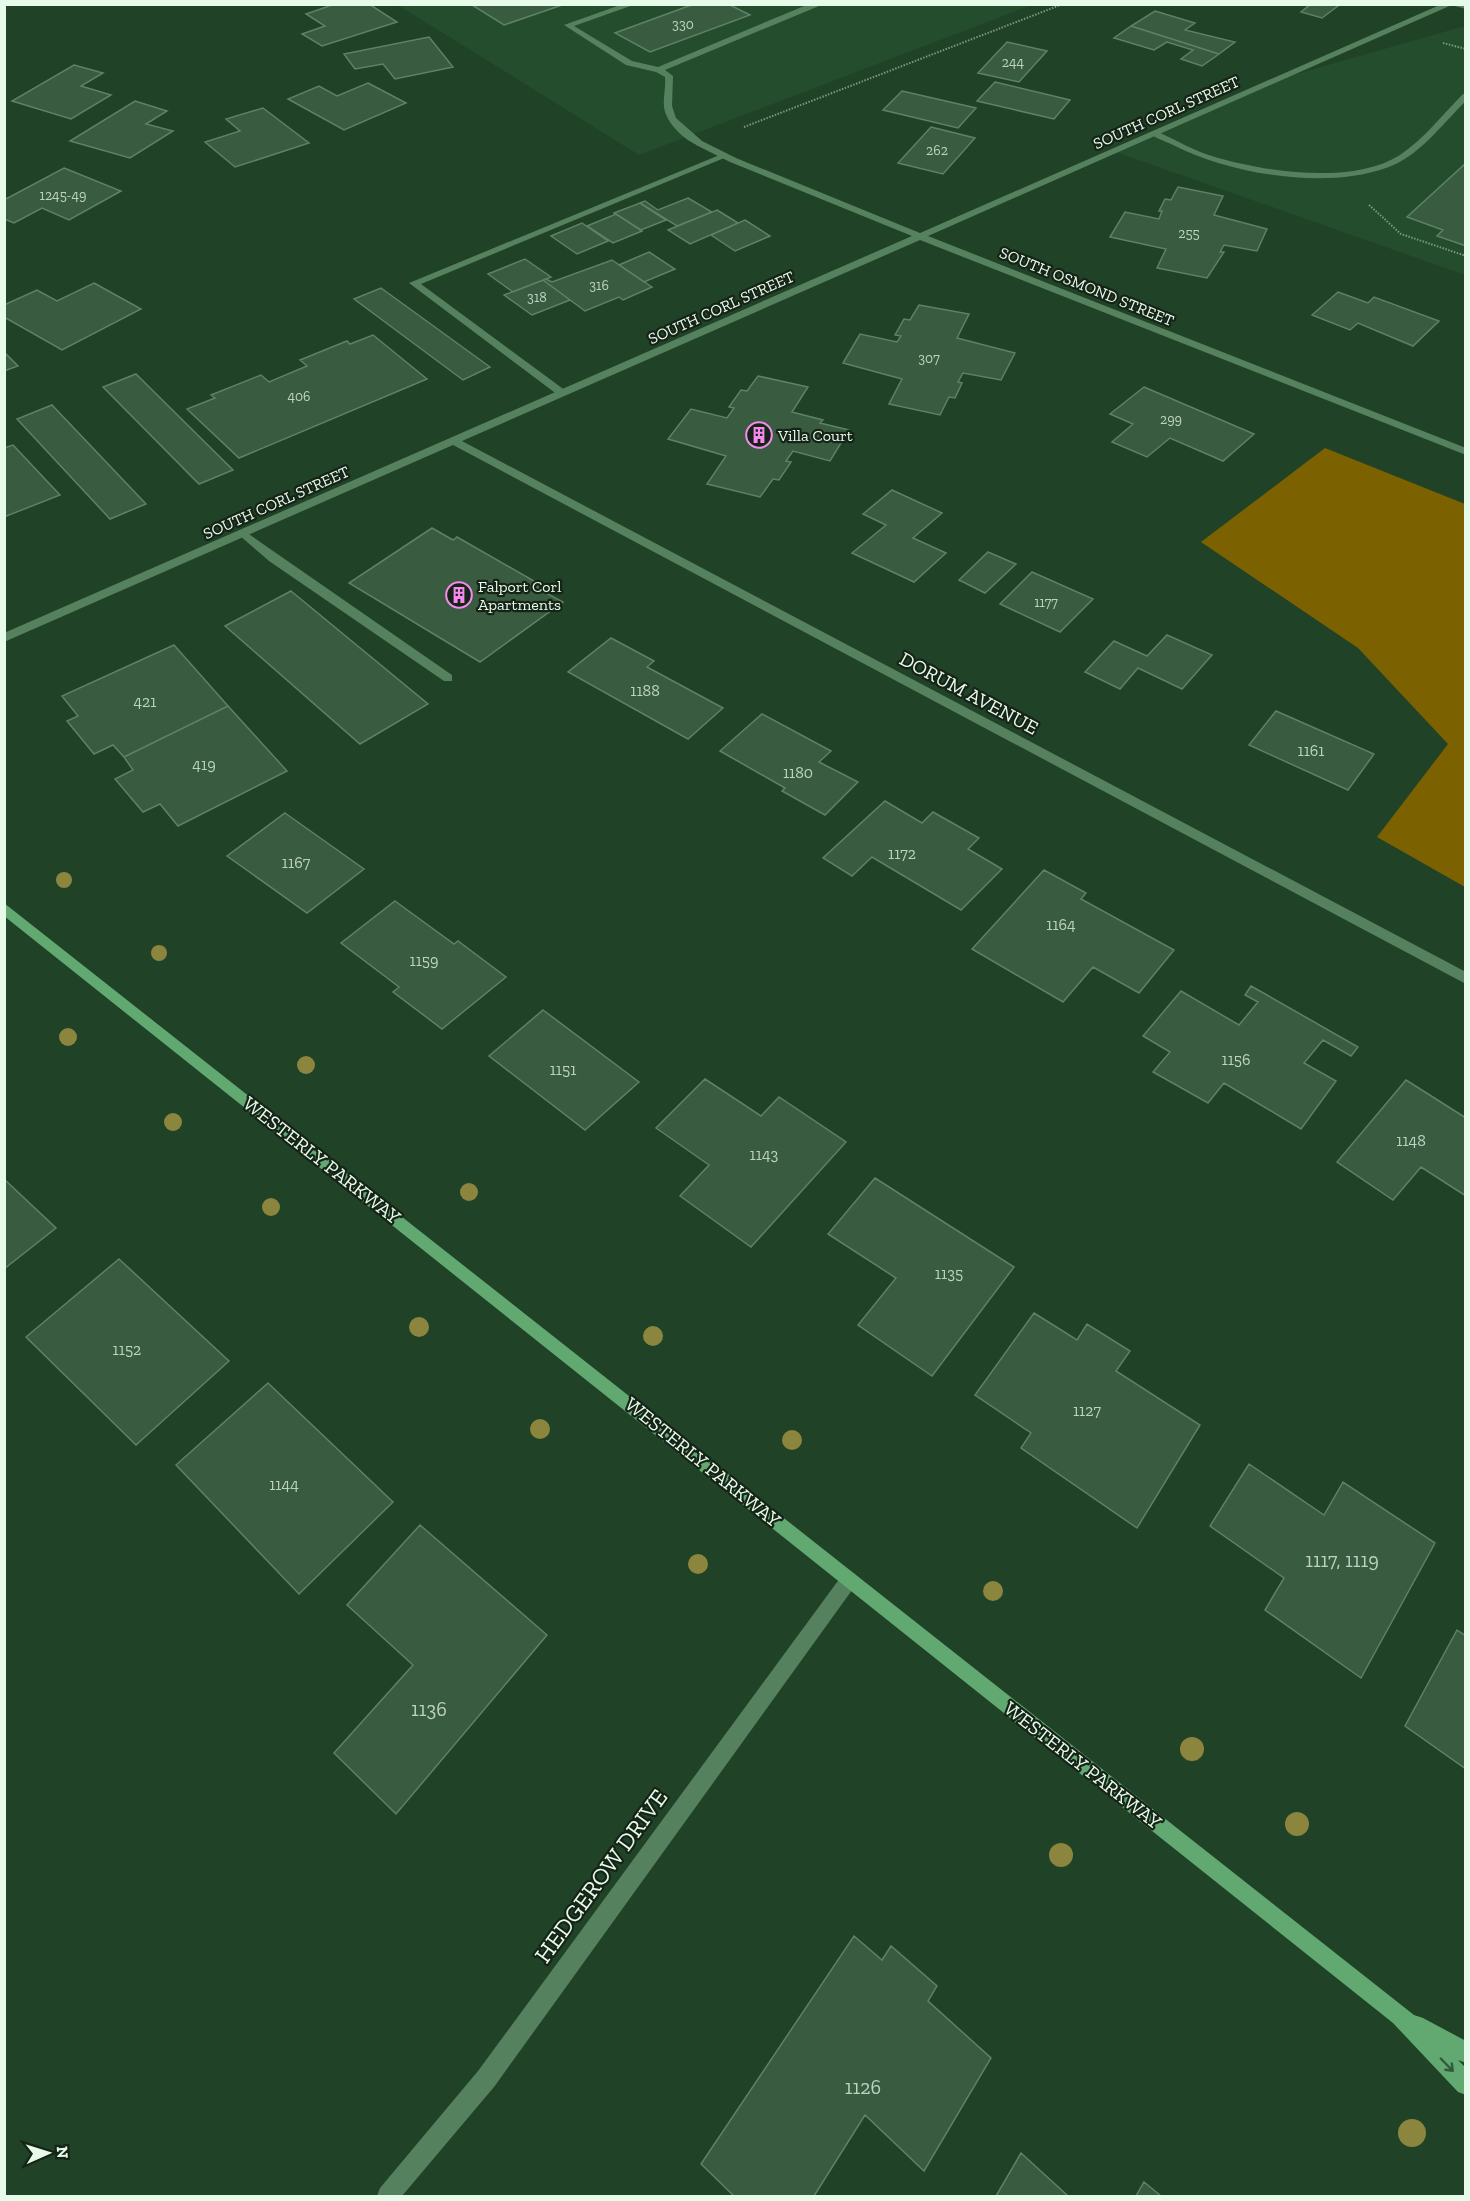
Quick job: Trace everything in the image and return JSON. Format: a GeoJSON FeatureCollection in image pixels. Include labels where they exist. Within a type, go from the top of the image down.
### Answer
{"type":"FeatureCollection","features":[{"type":"Feature","properties":{"kind":"main road","name":"WESTERLY PARKWAY"},"geometry":{"type":"LineString","coordinates":[[4,908],[1400,2016],[1466,2084]]}},
{"type":"Feature","properties":{"kind":"main road","name":"WESTERLY PARKWAY"},"geometry":{"type":"LineString","coordinates":[[1400,2016],[1466,2053]]}},
{"type":"Feature","properties":{"kind":"street"},"geometry":{"type":"LineString","coordinates":[[632,4],[568,26],[629,63],[659,70],[815,6],[813,4]]}},
{"type":"Feature","properties":{"kind":"street","name":"SOUTH CORL STREET"},"geometry":{"type":"LineString","coordinates":[[4,638],[1450,4]]}},
{"type":"Feature","properties":{"kind":"street"},"geometry":{"type":"LineString","coordinates":[[1458,4],[1466,7]]}},
{"type":"Feature","properties":{"kind":"street","name":"SOUTH OSMOND STREET"},"geometry":{"type":"LineString","coordinates":[[659,70],[669,76],[671,85],[668,106],[674,123],[699,143],[725,156],[919,236],[1466,452]]}},
{"type":"Feature","properties":{"kind":"street"},"geometry":{"type":"LineString","coordinates":[[1153,133],[1211,159],[1247,167],[1286,174],[1351,172],[1378,167],[1401,157],[1466,96]]}},
{"type":"Feature","properties":{"kind":"street"},"geometry":{"type":"LineString","coordinates":[[562,393],[414,283],[725,156]]}},
{"type":"Feature","properties":{"kind":"street","name":"DORUM AVENUE"},"geometry":{"type":"LineString","coordinates":[[453,441],[1466,979]]}},
{"type":"Feature","properties":{"kind":"street"},"geometry":{"type":"LineString","coordinates":[[243,533],[273,558],[448,678]]}},
{"type":"Feature","properties":{"kind":"street","name":"HEDGEROW DRIVE"},"geometry":{"type":"LineString","coordinates":[[388,2196],[486,2079],[849,1580]]}},
{"type":"Feature","properties":{"kind":"path"},"geometry":{"type":"LineString","coordinates":[[699,143],[828,97],[1063,4]]}},
{"type":"Feature","properties":{"kind":"path"},"geometry":{"type":"LineString","coordinates":[[1439,41],[1466,49]]}},
{"type":"Feature","properties":{"kind":"path"},"geometry":{"type":"LineString","coordinates":[[1364,199],[1388,228],[1406,238],[1466,256]]}},
{"type":"Feature","properties":{"kind":"shaded area"},"geometry":{"type":"Polygon","coordinates":[[[398,5],[1032,5],[639,155],[398,5]]]}},
{"type":"Feature","properties":{"kind":"shaded area"},"geometry":{"type":"Polygon","coordinates":[[[1465,26],[1465,275],[1113,151],[1275,80],[1465,26]]]}},
{"type":"Feature","properties":{"kind":"shaded area"},"geometry":{"type":"Polygon","coordinates":[[[1325,448],[1465,504],[1465,887],[1377,837],[1448,744],[1358,648],[1201,542],[1325,448]]]}},
{"type":"Feature","properties":{"kind":"building"},"geometry":{"type":"Polygon","coordinates":[[[335,4],[369,4],[397,22],[322,46],[302,34],[325,26],[306,14],[335,4]]]}},
{"type":"Feature","properties":{"kind":"building"},"geometry":{"type":"Polygon","coordinates":[[[565,4],[504,25],[472,5],[565,4]]]}},
{"type":"Feature","properties":{"kind":"building"},"geometry":{"type":"Polygon","coordinates":[[[694,4],[728,4],[750,15],[650,52],[615,33],[694,4]]]}},
{"type":"Feature","properties":{"kind":"building"},"geometry":{"type":"Polygon","coordinates":[[[1311,4],[1338,6],[1322,18],[1301,12],[1311,4]]]}},
{"type":"Feature","properties":{"kind":"building"},"geometry":{"type":"Polygon","coordinates":[[[1155,11],[1195,23],[1185,30],[1235,42],[1219,54],[1131,26],[1155,11]]]}},
{"type":"Feature","properties":{"kind":"building"},"geometry":{"type":"Polygon","coordinates":[[[1131,26],[1219,54],[1202,66],[1181,59],[1193,50],[1167,42],[1154,50],[1114,38],[1131,26]]]}},
{"type":"Feature","properties":{"kind":"building"},"geometry":{"type":"Polygon","coordinates":[[[429,37],[453,67],[395,79],[383,64],[355,69],[344,54],[429,37]]]}},
{"type":"Feature","properties":{"kind":"building"},"geometry":{"type":"Polygon","coordinates":[[[1007,42],[1047,51],[1019,82],[978,73],[1007,42]]]}},
{"type":"Feature","properties":{"kind":"building"},"geometry":{"type":"Polygon","coordinates":[[[74,65],[103,73],[81,86],[111,95],[71,119],[12,101],[74,65]]]}},
{"type":"Feature","properties":{"kind":"building"},"geometry":{"type":"Polygon","coordinates":[[[995,82],[1070,100],[1054,119],[977,101],[995,82]]]}},
{"type":"Feature","properties":{"kind":"building"},"geometry":{"type":"Polygon","coordinates":[[[368,83],[406,103],[344,130],[288,99],[319,86],[337,96],[368,83]]]}},
{"type":"Feature","properties":{"kind":"building"},"geometry":{"type":"Polygon","coordinates":[[[902,91],[976,108],[958,128],[883,110],[902,91]]]}},
{"type":"Feature","properties":{"kind":"building"},"geometry":{"type":"Polygon","coordinates":[[[135,101],[167,111],[146,124],[173,131],[130,158],[70,141],[135,101]]]}},
{"type":"Feature","properties":{"kind":"building"},"geometry":{"type":"Polygon","coordinates":[[[263,108],[309,143],[235,167],[205,142],[240,131],[226,119],[263,108]]]}},
{"type":"Feature","properties":{"kind":"building"},"geometry":{"type":"Polygon","coordinates":[[[931,127],[975,138],[943,174],[898,163],[931,127]]]}},
{"type":"Feature","properties":{"kind":"building"},"geometry":{"type":"Polygon","coordinates":[[[1466,163],[1466,246],[1437,236],[1443,230],[1407,217],[1466,163]]]}},
{"type":"Feature","properties":{"kind":"building"},"geometry":{"type":"Polygon","coordinates":[[[64,168],[121,191],[69,220],[42,208],[14,223],[4,219],[4,200],[64,168]]]}},
{"type":"Feature","properties":{"kind":"building"},"geometry":{"type":"Polygon","coordinates":[[[1178,187],[1223,196],[1214,215],[1267,229],[1257,251],[1224,245],[1220,252],[1224,252],[1207,278],[1157,268],[1166,249],[1110,237],[1125,212],[1159,219],[1162,211],[1159,211],[1165,199],[1171,200],[1178,187]]]}},
{"type":"Feature","properties":{"kind":"building"},"geometry":{"type":"Polygon","coordinates":[[[688,198],[712,212],[677,226],[640,203],[645,201],[658,210],[688,198]]]}},
{"type":"Feature","properties":{"kind":"building"},"geometry":{"type":"Polygon","coordinates":[[[640,203],[666,220],[641,230],[614,213],[640,203]]]}},
{"type":"Feature","properties":{"kind":"building"},"geometry":{"type":"Polygon","coordinates":[[[717,210],[738,223],[690,244],[668,230],[717,210]]]}},
{"type":"Feature","properties":{"kind":"building"},"geometry":{"type":"Polygon","coordinates":[[[616,214],[642,231],[613,243],[587,226],[616,214]]]}},
{"type":"Feature","properties":{"kind":"building"},"geometry":{"type":"Polygon","coordinates":[[[745,220],[770,236],[735,251],[711,235],[745,220]]]}},
{"type":"Feature","properties":{"kind":"building"},"geometry":{"type":"Polygon","coordinates":[[[582,223],[608,241],[577,254],[551,236],[582,223]]]}},
{"type":"Feature","properties":{"kind":"building"},"geometry":{"type":"Polygon","coordinates":[[[649,252],[675,269],[644,282],[619,265],[649,252]]]}},
{"type":"Feature","properties":{"kind":"building"},"geometry":{"type":"Polygon","coordinates":[[[525,259],[551,277],[513,292],[488,274],[525,259]]]}},
{"type":"Feature","properties":{"kind":"building"},"geometry":{"type":"Polygon","coordinates":[[[612,260],[652,287],[623,300],[619,297],[585,311],[543,280],[552,282],[612,260]]]}},
{"type":"Feature","properties":{"kind":"building"},"geometry":{"type":"Polygon","coordinates":[[[543,280],[570,300],[532,315],[504,295],[543,280]]]}},
{"type":"Feature","properties":{"kind":"building"},"geometry":{"type":"Polygon","coordinates":[[[94,283],[141,309],[62,350],[4,317],[4,305],[37,290],[57,301],[94,283]]]}},
{"type":"Feature","properties":{"kind":"building"},"geometry":{"type":"Polygon","coordinates":[[[381,288],[490,367],[463,380],[354,299],[381,288]]]}},
{"type":"Feature","properties":{"kind":"building"},"geometry":{"type":"Polygon","coordinates":[[[1338,292],[1368,303],[1374,297],[1439,321],[1413,346],[1358,323],[1350,330],[1312,315],[1338,292]]]}},
{"type":"Feature","properties":{"kind":"building","name":"Villa Court"},"geometry":{"type":"Polygon","coordinates":[[[919,305],[969,314],[957,338],[1015,353],[1001,380],[963,373],[958,382],[962,383],[955,398],[949,397],[940,415],[889,404],[902,379],[843,363],[860,334],[897,342],[901,336],[895,335],[904,319],[910,320],[919,305]]]}},
{"type":"Feature","properties":{"kind":"building"},"geometry":{"type":"Polygon","coordinates":[[[373,335],[427,379],[239,458],[187,409],[215,398],[211,395],[261,375],[269,382],[307,366],[300,360],[347,341],[350,344],[373,335]]]}},
{"type":"Feature","properties":{"kind":"building"},"geometry":{"type":"Polygon","coordinates":[[[4,352],[18,366],[4,371],[4,352]]]}},
{"type":"Feature","properties":{"kind":"building"},"geometry":{"type":"Polygon","coordinates":[[[136,374],[233,470],[199,484],[103,387],[136,374]]]}},
{"type":"Feature","properties":{"kind":"building","name":"Villa Court"},"geometry":{"type":"Polygon","coordinates":[[[758,376],[808,387],[792,412],[823,420],[820,423],[849,430],[830,461],[793,451],[786,461],[791,462],[779,480],[773,479],[760,497],[707,484],[726,456],[668,439],[691,409],[727,418],[734,408],[729,407],[741,390],[747,391],[758,376]]]}},
{"type":"Feature","properties":{"kind":"building"},"geometry":{"type":"Polygon","coordinates":[[[1144,387],[1254,434],[1223,461],[1170,438],[1147,457],[1112,442],[1133,424],[1110,414],[1144,387]]]}},
{"type":"Feature","properties":{"kind":"building"},"geometry":{"type":"Polygon","coordinates":[[[52,405],[146,504],[110,519],[17,419],[52,405]]]}},
{"type":"Feature","properties":{"kind":"building"},"geometry":{"type":"Polygon","coordinates":[[[13,445],[60,495],[4,517],[4,448],[13,445]]]}},
{"type":"Feature","properties":{"kind":"building"},"geometry":{"type":"Polygon","coordinates":[[[892,490],[942,513],[913,538],[946,553],[914,582],[852,553],[886,525],[863,514],[892,490]]]}},
{"type":"Feature","properties":{"kind":"building","name":"Falport Corl Apartments"},"geometry":{"type":"Polygon","coordinates":[[[432,528],[453,540],[457,537],[541,585],[537,588],[563,602],[480,662],[349,583],[432,528]]]}},
{"type":"Feature","properties":{"kind":"building"},"geometry":{"type":"Polygon","coordinates":[[[988,552],[1016,564],[985,593],[959,580],[988,552]]]}},
{"type":"Feature","properties":{"kind":"building"},"geometry":{"type":"Polygon","coordinates":[[[1032,572],[1093,599],[1060,632],[1000,604],[1032,572]]]}},
{"type":"Feature","properties":{"kind":"building"},"geometry":{"type":"Polygon","coordinates":[[[291,591],[428,704],[360,744],[225,626],[291,591]]]}},
{"type":"Feature","properties":{"kind":"building"},"geometry":{"type":"Polygon","coordinates":[[[1167,635],[1212,655],[1182,689],[1138,668],[1120,689],[1085,672],[1114,641],[1147,656],[1167,635]]]}},
{"type":"Feature","properties":{"kind":"building"},"geometry":{"type":"Polygon","coordinates":[[[611,638],[654,661],[647,667],[723,708],[688,739],[568,672],[611,638]]]}},
{"type":"Feature","properties":{"kind":"building"},"geometry":{"type":"Polygon","coordinates":[[[174,645],[228,706],[124,757],[113,745],[94,754],[67,721],[78,716],[62,696],[174,645]]]}},
{"type":"Feature","properties":{"kind":"building"},"geometry":{"type":"Polygon","coordinates":[[[228,706],[287,771],[178,826],[160,804],[143,812],[115,779],[133,770],[124,757],[228,706]]]}},
{"type":"Feature","properties":{"kind":"building"},"geometry":{"type":"Polygon","coordinates":[[[1276,711],[1374,754],[1348,790],[1249,745],[1276,711]]]}},
{"type":"Feature","properties":{"kind":"building"},"geometry":{"type":"Polygon","coordinates":[[[762,714],[831,751],[819,762],[858,782],[825,815],[782,791],[785,788],[720,751],[762,714]]]}},
{"type":"Feature","properties":{"kind":"building"},"geometry":{"type":"Polygon","coordinates":[[[885,801],[922,823],[933,812],[979,838],[968,849],[1002,869],[961,910],[872,857],[852,876],[823,858],[885,801]]]}},
{"type":"Feature","properties":{"kind":"building"},"geometry":{"type":"Polygon","coordinates":[[[285,813],[364,869],[307,913],[227,856],[285,813]]]}},
{"type":"Feature","properties":{"kind":"building"},"geometry":{"type":"Polygon","coordinates":[[[1044,870],[1086,893],[1081,899],[1174,950],[1139,993],[1093,967],[1063,1002],[972,949],[1044,870]]]}},
{"type":"Feature","properties":{"kind":"building"},"geometry":{"type":"Polygon","coordinates":[[[395,901],[454,944],[458,941],[506,977],[442,1029],[393,992],[399,987],[341,943],[395,901]]]}},
{"type":"Feature","properties":{"kind":"building"},"geometry":{"type":"Polygon","coordinates":[[[1251,986],[1358,1047],[1351,1056],[1323,1040],[1304,1063],[1336,1081],[1301,1129],[1224,1083],[1208,1103],[1153,1072],[1170,1052],[1143,1036],[1181,991],[1239,1025],[1258,1002],[1245,995],[1251,986]]]}},
{"type":"Feature","properties":{"kind":"building"},"geometry":{"type":"Polygon","coordinates":[[[543,1010],[639,1082],[585,1130],[489,1056],[543,1010]]]}},
{"type":"Feature","properties":{"kind":"building"},"geometry":{"type":"Polygon","coordinates":[[[705,1079],[761,1116],[779,1097],[846,1142],[751,1247],[680,1196],[709,1165],[656,1128],[705,1079]]]}},
{"type":"Feature","properties":{"kind":"building"},"geometry":{"type":"Polygon","coordinates":[[[1406,1080],[1466,1118],[1466,1196],[1421,1167],[1393,1200],[1337,1162],[1406,1080]]]}},
{"type":"Feature","properties":{"kind":"building"},"geometry":{"type":"Polygon","coordinates":[[[875,1178],[1014,1267],[932,1376],[858,1325],[896,1278],[828,1234],[875,1178]]]}},
{"type":"Feature","properties":{"kind":"building"},"geometry":{"type":"Polygon","coordinates":[[[4,1179],[56,1228],[4,1269],[4,1179]]]}},
{"type":"Feature","properties":{"kind":"building"},"geometry":{"type":"Polygon","coordinates":[[[119,1259],[229,1361],[136,1445],[26,1337],[119,1259]]]}},
{"type":"Feature","properties":{"kind":"building"},"geometry":{"type":"Polygon","coordinates":[[[1034,1313],[1077,1340],[1087,1324],[1130,1351],[1116,1371],[1200,1425],[1137,1528],[1021,1448],[1031,1433],[975,1395],[1034,1313]]]}},
{"type":"Feature","properties":{"kind":"building"},"geometry":{"type":"Polygon","coordinates":[[[268,1383],[393,1502],[299,1594],[176,1465],[268,1383]]]}},
{"type":"Feature","properties":{"kind":"building"},"geometry":{"type":"Polygon","coordinates":[[[1249,1464],[1324,1515],[1343,1482],[1435,1543],[1361,1678],[1265,1610],[1284,1578],[1210,1526],[1249,1464]]]}},
{"type":"Feature","properties":{"kind":"building"},"geometry":{"type":"Polygon","coordinates":[[[420,1525],[547,1635],[396,1814],[334,1753],[413,1665],[347,1605],[420,1525]]]}},
{"type":"Feature","properties":{"kind":"building"},"geometry":{"type":"Polygon","coordinates":[[[1457,1630],[1466,1636],[1466,1769],[1405,1726],[1457,1630]]]}},
{"type":"Feature","properties":{"kind":"building"},"geometry":{"type":"Polygon","coordinates":[[[854,1936],[882,1960],[891,1946],[937,1986],[928,2001],[991,2058],[924,2171],[865,2115],[814,2196],[734,2196],[701,2164],[854,1936]]]}},
{"type":"Feature","properties":{"kind":"building"},"geometry":{"type":"Polygon","coordinates":[[[1021,2153],[1068,2196],[996,2196],[1021,2153]]]}},
{"type":"Feature","properties":{"kind":"building"},"geometry":{"type":"Polygon","coordinates":[[[1144,2182],[1161,2196],[1136,2196],[1144,2182]]]}},
{"type":"Feature","properties":{"kind":"place","name":"Villa Court"},"geometry":{"type":"Point","coordinates":[759,435]}},
{"type":"Feature","properties":{"kind":"place","name":"Falport Corl Apartments"},"geometry":{"type":"Point","coordinates":[459,595]}}]}
